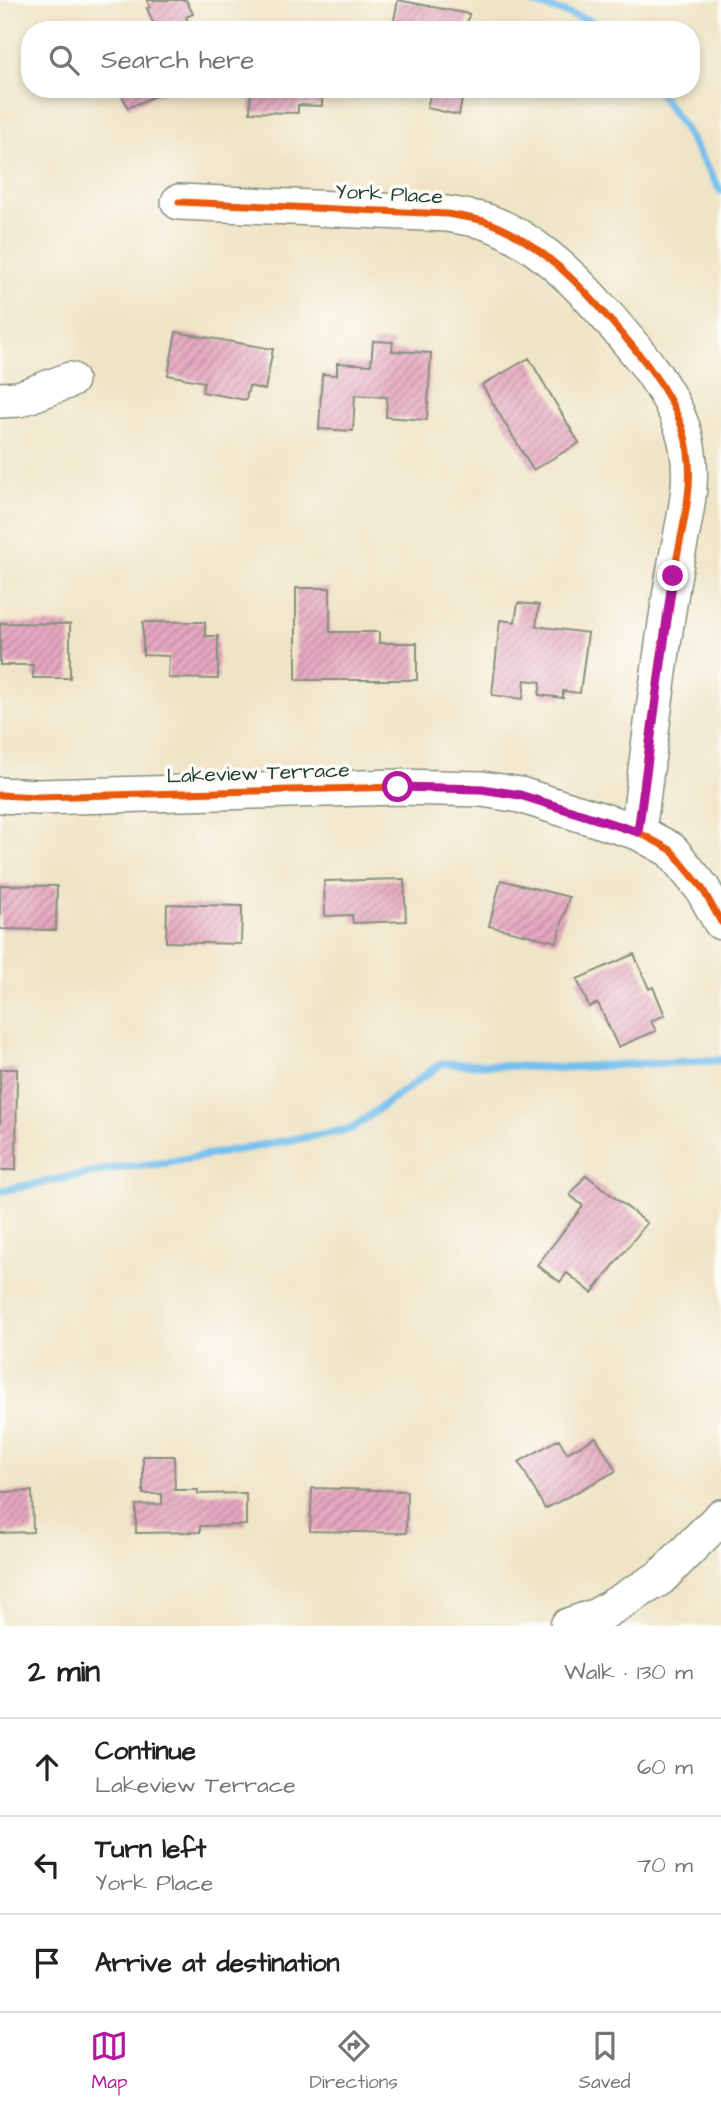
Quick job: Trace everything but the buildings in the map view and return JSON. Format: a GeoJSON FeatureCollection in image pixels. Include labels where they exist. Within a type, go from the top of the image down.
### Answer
{"type":"FeatureCollection","features":[{"type":"Feature","properties":{"kind":"street","name":"York Place"},"geometry":{"type":"LineString","coordinates":[[178,202],[447,214],[484,221],[516,235],[574,278],[634,347],[669,397],[683,429],[690,477],[686,519],[673,576],[638,832]]}},
{"type":"Feature","properties":{"kind":"street"},"geometry":{"type":"LineString","coordinates":[[0,400],[19,399],[70,380]]}},
{"type":"Feature","properties":{"kind":"street","name":"Lakeview Terrace"},"geometry":{"type":"LineString","coordinates":[[0,795],[38,797],[398,787],[482,789],[520,795],[638,832],[671,850],[702,888],[721,922]]}},
{"type":"Feature","properties":{"kind":"street"},"geometry":{"type":"LineString","coordinates":[[568,1626],[597,1616],[660,1577],[721,1517]]}},
{"type":"Feature","properties":{"kind":"waterway"},"geometry":{"type":"LineString","coordinates":[[525,0],[591,21]]}},
{"type":"Feature","properties":{"kind":"waterway"},"geometry":{"type":"LineString","coordinates":[[663,98],[721,191]]}},
{"type":"Feature","properties":{"kind":"waterway"},"geometry":{"type":"LineString","coordinates":[[0,1191],[116,1168],[164,1163],[351,1129],[442,1063],[556,1068],[721,1060]]}},
{"type":"Feature","properties":{"kind":"cycle path"},"geometry":{"type":"LineString","coordinates":[[179,202],[447,214],[484,221],[515,235],[560,268],[598,306],[657,378],[682,427],[687,446],[689,484],[663,642],[638,832]]}},
{"type":"Feature","properties":{"kind":"cycle path"},"geometry":{"type":"LineString","coordinates":[[0,795],[38,797],[398,787],[482,789],[520,795],[638,832],[671,850],[702,888],[721,922]]}},
{"type":"Feature","properties":{"kind":"route"},"geometry":{"type":"LineString","coordinates":[[398,787],[482,789],[520,795],[638,832],[673,576]]}}]}
